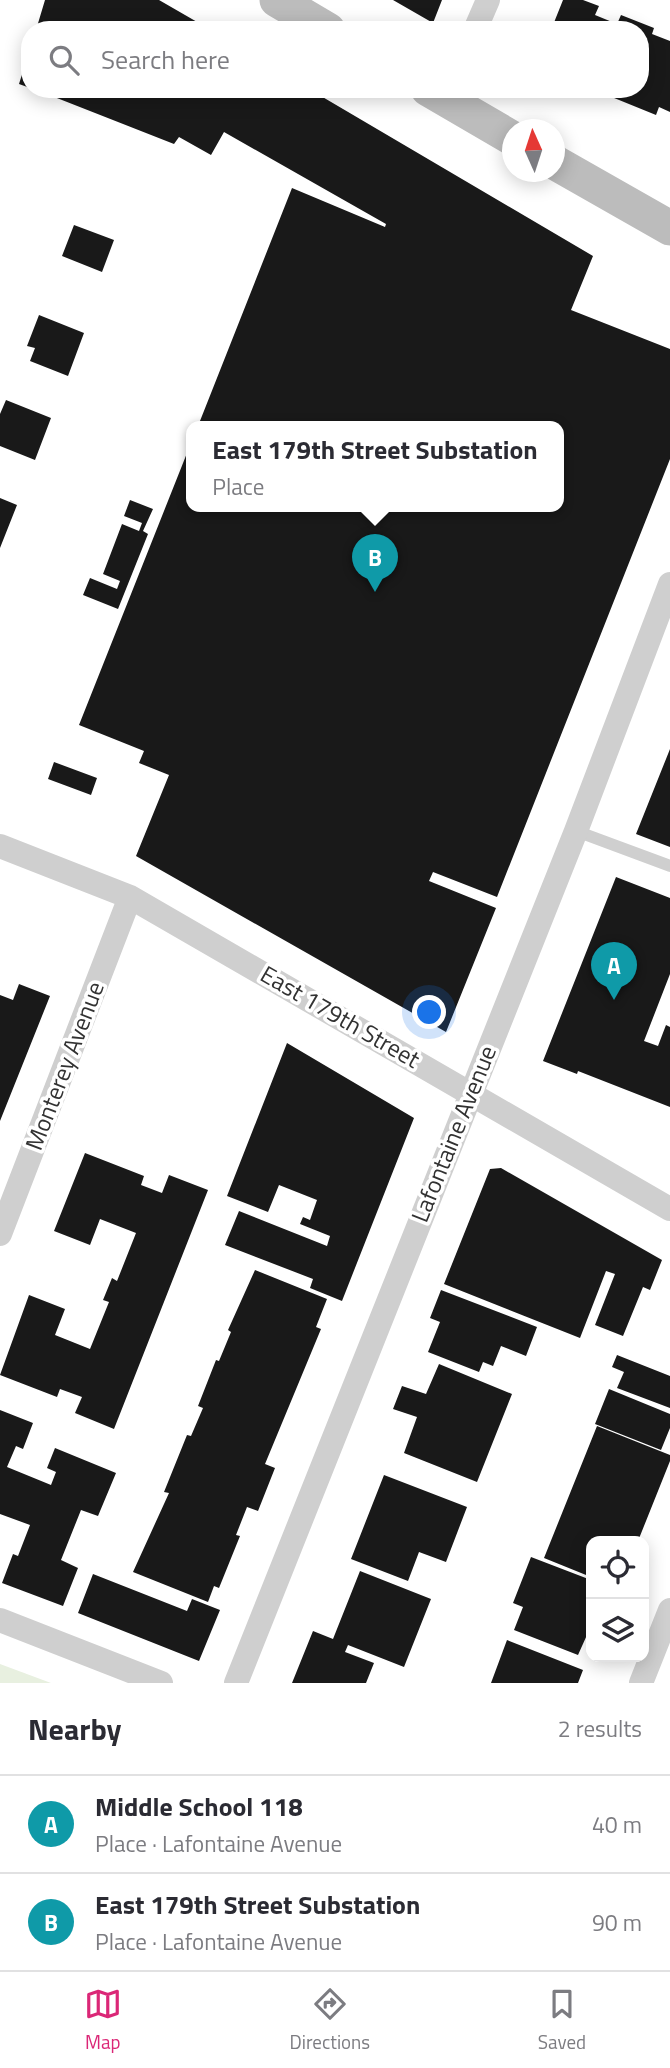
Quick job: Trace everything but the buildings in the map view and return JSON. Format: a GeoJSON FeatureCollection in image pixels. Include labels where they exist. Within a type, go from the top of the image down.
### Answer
{"type":"FeatureCollection","features":[{"type":"Feature","properties":{"kind":"main road"},"geometry":{"type":"LineString","coordinates":[[277,0],[313,21]]}},
{"type":"Feature","properties":{"kind":"main road"},"geometry":{"type":"LineString","coordinates":[[449,98],[502,131]]}},
{"type":"Feature","properties":{"kind":"main road"},"geometry":{"type":"LineString","coordinates":[[565,168],[670,228]]}},
{"type":"Feature","properties":{"kind":"street"},"geometry":{"type":"LineString","coordinates":[[479,21],[488,0]]}},
{"type":"Feature","properties":{"kind":"street","name":"Lafontaine Avenue"},"geometry":{"type":"LineString","coordinates":[[236,1683],[469,1093],[576,831],[670,584]]}},
{"type":"Feature","properties":{"kind":"street","name":"East 179th Street"},"geometry":{"type":"LineString","coordinates":[[0,846],[130,897],[670,1209]]}},
{"type":"Feature","properties":{"kind":"street","name":"Monterey Avenue"},"geometry":{"type":"LineString","coordinates":[[0,1234],[130,897]]}},
{"type":"Feature","properties":{"kind":"street"},"geometry":{"type":"LineString","coordinates":[[641,1683],[670,1610]]}},
{"type":"Feature","properties":{"kind":"street"},"geometry":{"type":"LineString","coordinates":[[0,1619],[160,1683]]}},
{"type":"Feature","properties":{"kind":"lane"},"geometry":{"type":"LineString","coordinates":[[576,831],[670,866]]}},
{"type":"Feature","properties":{"kind":"green space"},"geometry":{"type":"Polygon","coordinates":[[[0,1664],[51,1683],[0,1683],[0,1664]]]}},
{"type":"Feature","properties":{"kind":"place","name":"East 179th Street Substation"},"geometry":{"type":"Point","coordinates":[375,592]}},
{"type":"Feature","properties":{"kind":"place","name":"Middle School 118"},"geometry":{"type":"Point","coordinates":[614,1000]}}]}
